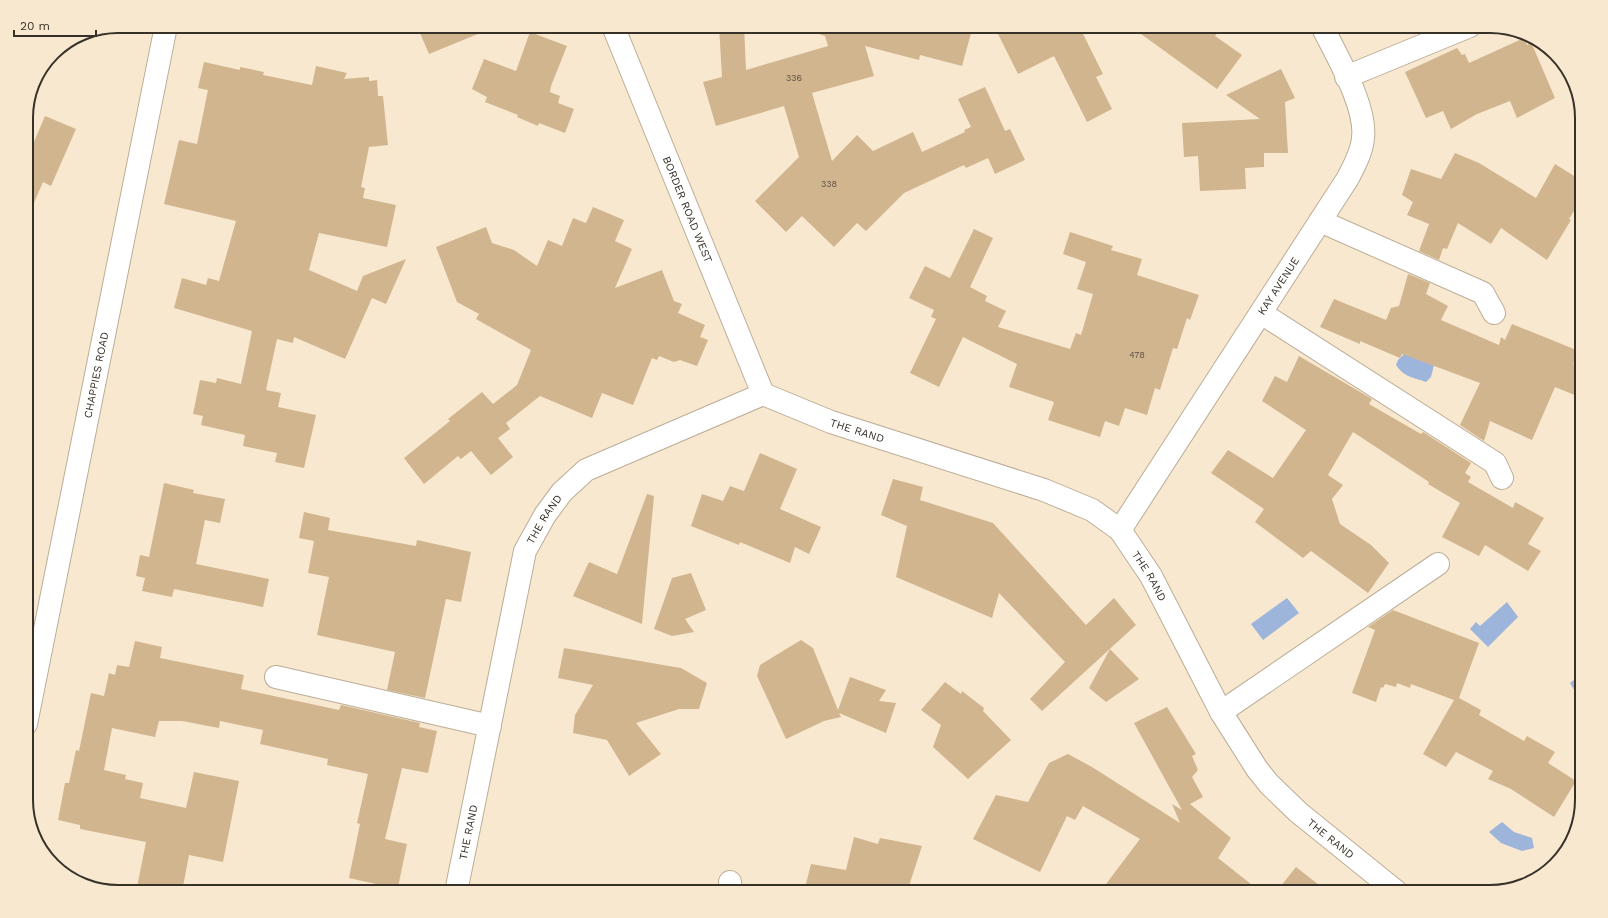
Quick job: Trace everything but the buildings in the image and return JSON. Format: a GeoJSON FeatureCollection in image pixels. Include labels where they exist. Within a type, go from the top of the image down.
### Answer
{"type":"FeatureCollection","features":[{"type":"Feature","properties":{"kind":"street","name":"CHAPPIES ROAD"},"geometry":{"type":"LineString","coordinates":[[33,689],[165,33]]}},
{"type":"Feature","properties":{"kind":"street","name":"BORDER ROAD WEST"},"geometry":{"type":"LineString","coordinates":[[616,33],[763,394]]}},
{"type":"Feature","properties":{"kind":"street","name":"KAY AVENUE"},"geometry":{"type":"LineString","coordinates":[[1120,530],[1348,178],[1355,163],[1364,137],[1361,113],[1325,33]]}},
{"type":"Feature","properties":{"kind":"street"},"geometry":{"type":"LineString","coordinates":[[1346,77],[1453,33]]}},
{"type":"Feature","properties":{"kind":"street"},"geometry":{"type":"LineString","coordinates":[[1320,221],[1483,293],[1494,313]]}},
{"type":"Feature","properties":{"kind":"street"},"geometry":{"type":"LineString","coordinates":[[1261,313],[1495,463],[1502,478]]}},
{"type":"Feature","properties":{"kind":"street","name":"THE RAND"},"geometry":{"type":"LineString","coordinates":[[457,885],[525,551],[545,515],[562,492],[586,470],[763,394],[830,422],[1044,490],[1092,510],[1120,530],[1151,576],[1221,712],[1257,769],[1279,795],[1388,885]]}},
{"type":"Feature","properties":{"kind":"street"},"geometry":{"type":"LineString","coordinates":[[1221,712],[1438,564]]}},
{"type":"Feature","properties":{"kind":"street"},"geometry":{"type":"LineString","coordinates":[[276,677],[490,726]]}},
{"type":"Feature","properties":{"kind":"water"},"geometry":{"type":"Polygon","coordinates":[[[1405,353],[1434,365],[1431,377],[1426,382],[1406,375],[1396,365],[1398,360],[1405,353]]]}},
{"type":"Feature","properties":{"kind":"water"},"geometry":{"type":"Polygon","coordinates":[[[1287,598],[1299,613],[1263,640],[1251,624],[1287,598]]]}},
{"type":"Feature","properties":{"kind":"water"},"geometry":{"type":"Polygon","coordinates":[[[1507,602],[1518,617],[1488,647],[1470,629],[1476,622],[1480,626],[1507,602]]]}},
{"type":"Feature","properties":{"kind":"water"},"geometry":{"type":"Polygon","coordinates":[[[1575,679],[1575,691],[1570,683],[1575,679]]]}},
{"type":"Feature","properties":{"kind":"water"},"geometry":{"type":"Polygon","coordinates":[[[1502,822],[1514,832],[1532,838],[1534,848],[1522,851],[1501,843],[1489,832],[1502,822]]]}}]}
